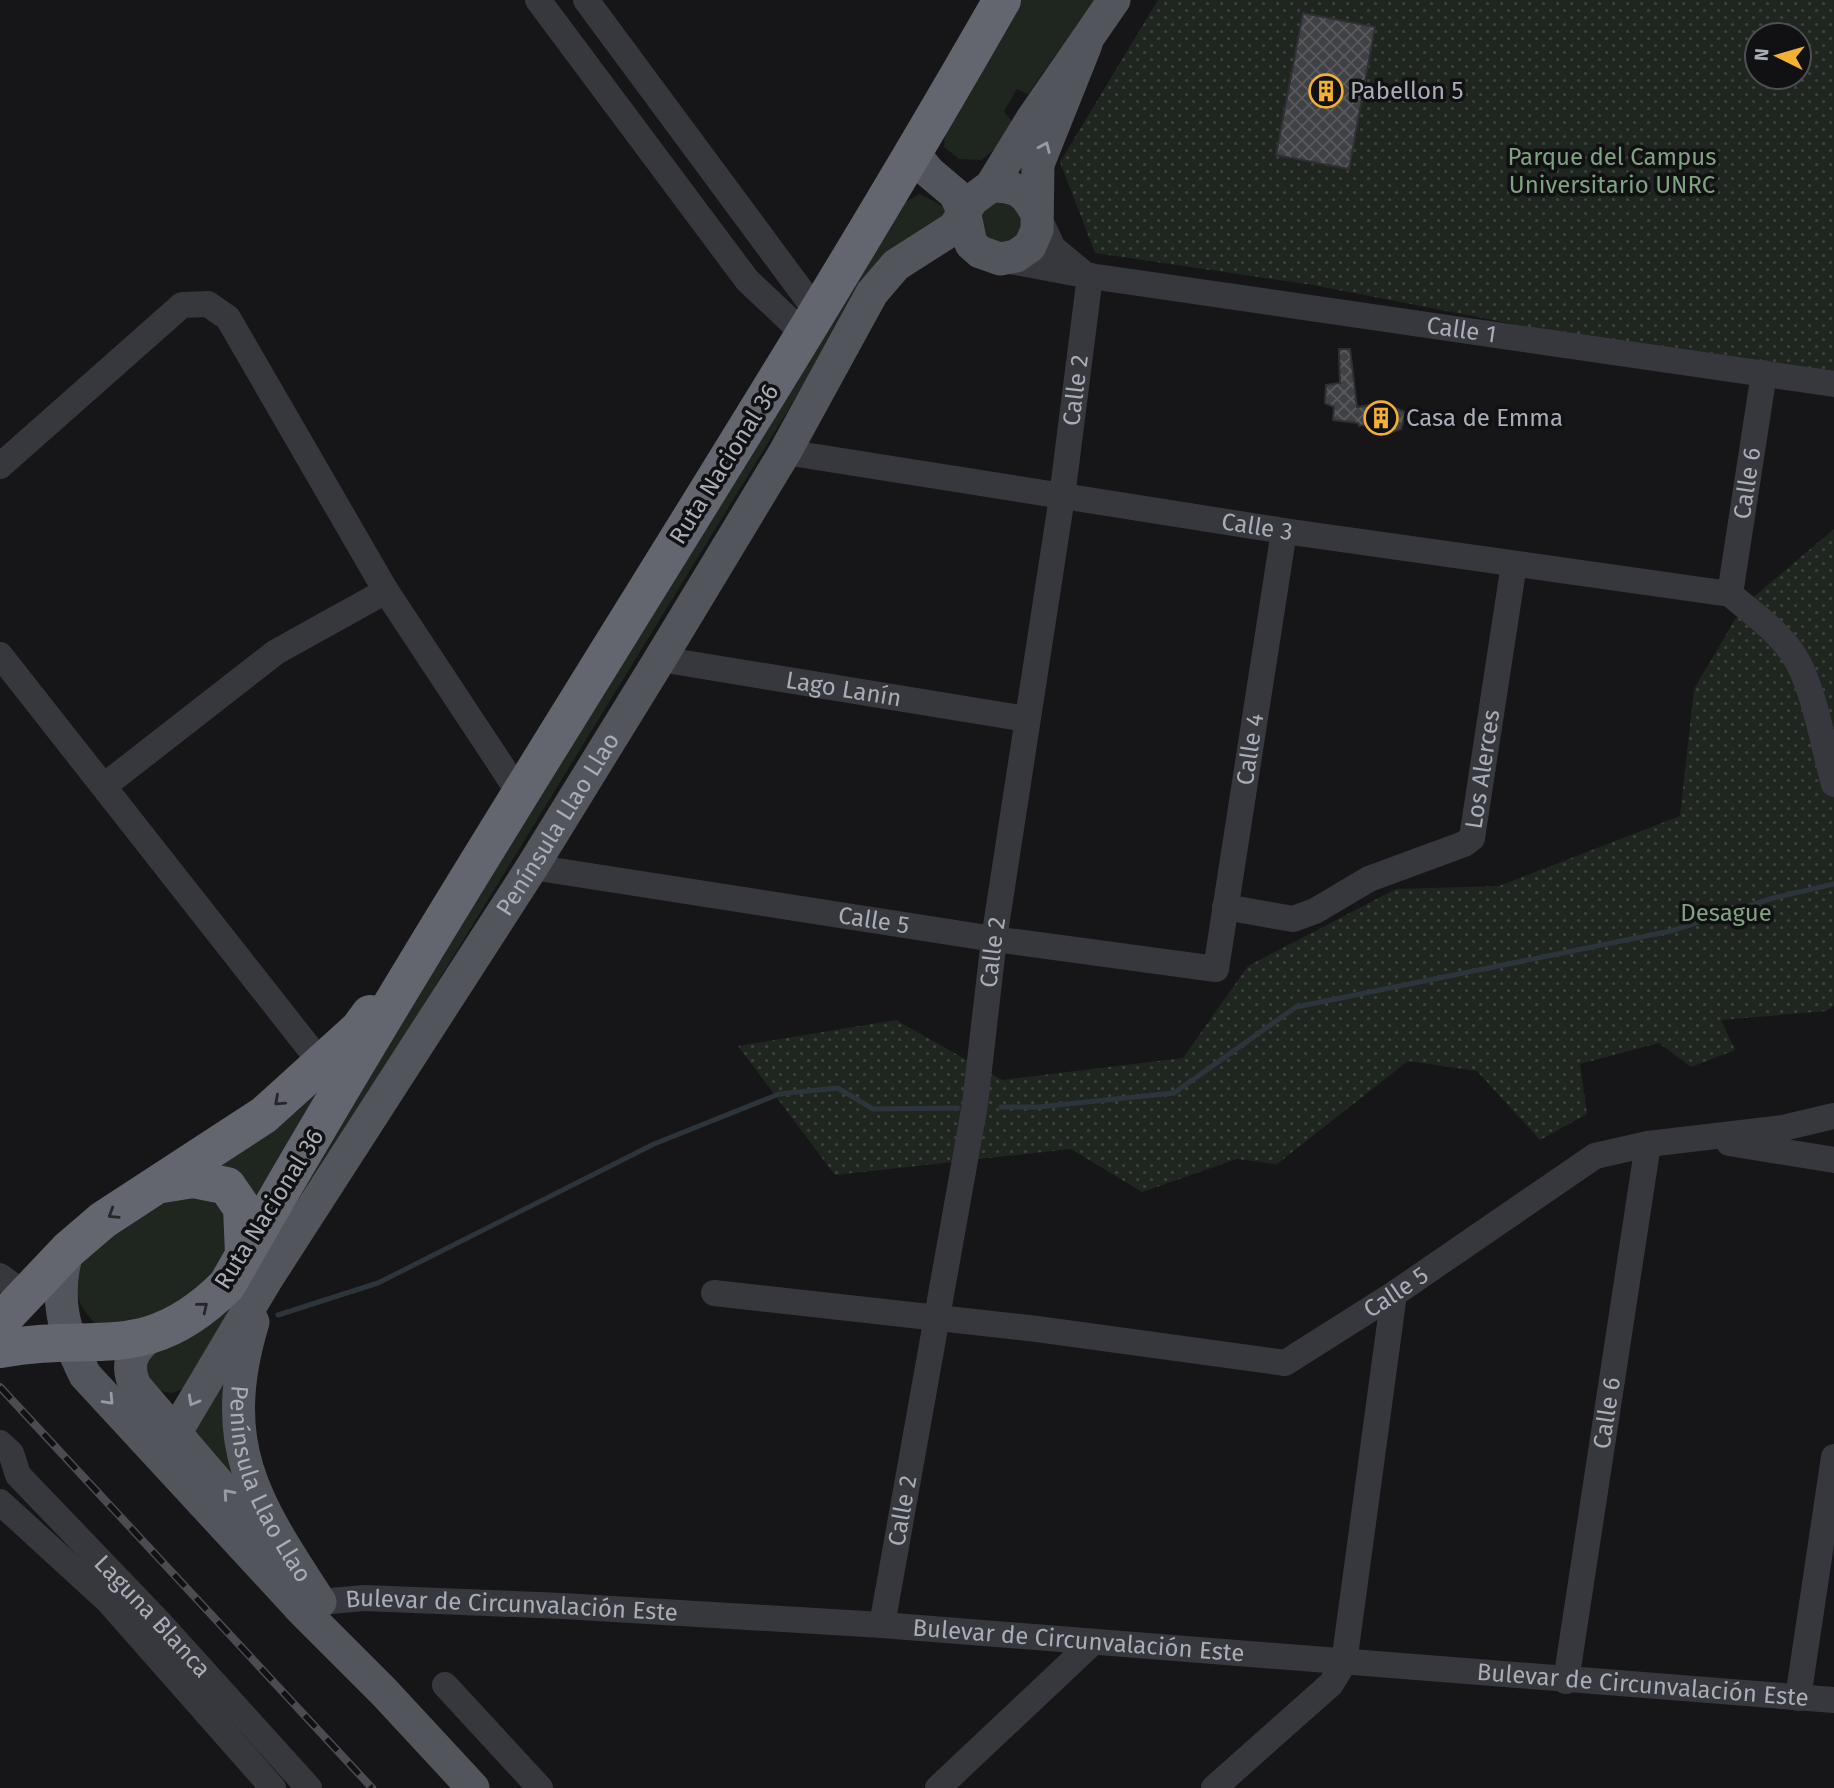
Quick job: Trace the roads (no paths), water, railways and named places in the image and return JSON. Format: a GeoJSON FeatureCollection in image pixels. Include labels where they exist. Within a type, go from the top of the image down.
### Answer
{"type":"FeatureCollection","features":[{"type":"Feature","properties":{"kind":"highway","name":"Ruta Nacional 36"},"geometry":{"type":"LineString","coordinates":[[0,1349],[31,1343],[110,1344],[151,1335],[201,1310],[227,1284],[255,1267],[439,923],[811,323],[914,153],[1002,0]]}},
{"type":"Feature","properties":{"kind":"highway","name":"Ruta Nacional 36"},"geometry":{"type":"LineString","coordinates":[[8,1298],[103,1220],[264,1115],[359,1029],[439,923]]}},
{"type":"Feature","properties":{"kind":"highway"},"geometry":{"type":"LineString","coordinates":[[162,1184],[193,1179],[227,1186],[242,1208],[255,1267]]}},
{"type":"Feature","properties":{"kind":"main road"},"geometry":{"type":"LineString","coordinates":[[965,215],[972,200],[991,186],[1032,119],[1114,0]]}},
{"type":"Feature","properties":{"kind":"main road"},"geometry":{"type":"LineString","coordinates":[[914,153],[929,172],[955,194],[965,215],[971,244],[980,252],[1000,259],[1016,256],[1030,246],[1037,230],[1038,164],[1086,44]]}},
{"type":"Feature","properties":{"kind":"main road"},"geometry":{"type":"LineString","coordinates":[[914,153],[939,158],[991,186],[1020,189],[1028,196],[1037,214]]}},
{"type":"Feature","properties":{"kind":"main road","name":"Península Llao Llao"},"geometry":{"type":"LineString","coordinates":[[168,1445],[255,1267],[532,867],[785,452],[885,274],[943,236],[965,215]]}},
{"type":"Feature","properties":{"kind":"main road","name":"Península Llao Llao"},"geometry":{"type":"LineString","coordinates":[[836,359],[890,290],[911,273],[937,261],[961,257],[1000,259]]}},
{"type":"Feature","properties":{"kind":"main road"},"geometry":{"type":"LineString","coordinates":[[68,1250],[60,1287],[61,1317],[70,1345],[85,1375],[168,1445],[320,1602],[384,1692]]}},
{"type":"Feature","properties":{"kind":"main road","name":"Península Llao Llao"},"geometry":{"type":"LineString","coordinates":[[255,1267],[241,1364],[238,1419],[246,1471],[268,1522],[320,1602]]}},
{"type":"Feature","properties":{"kind":"main road"},"geometry":{"type":"LineString","coordinates":[[151,1335],[135,1349],[130,1359],[130,1373],[168,1445],[302,1610],[384,1692],[473,1788]]}},
{"type":"Feature","properties":{"kind":"street"},"geometry":{"type":"LineString","coordinates":[[538,0],[747,280],[811,323]]}},
{"type":"Feature","properties":{"kind":"street"},"geometry":{"type":"LineString","coordinates":[[586,0],[811,323]]}},
{"type":"Feature","properties":{"kind":"street","name":"Calle 1"},"geometry":{"type":"LineString","coordinates":[[1037,214],[1053,248],[1065,261],[1090,276]]}},
{"type":"Feature","properties":{"kind":"street","name":"Calle 1"},"geometry":{"type":"LineString","coordinates":[[1000,259],[1090,276],[1834,384]]}},
{"type":"Feature","properties":{"kind":"street","name":"Calle 2"},"geometry":{"type":"LineString","coordinates":[[882,1625],[934,1318],[975,1104],[994,939],[1062,496],[1090,276]]}},
{"type":"Feature","properties":{"kind":"street"},"geometry":{"type":"LineString","coordinates":[[0,466],[182,305],[208,304],[228,318],[386,591],[520,794]]}},
{"type":"Feature","properties":{"kind":"street","name":"Calle 6"},"geometry":{"type":"LineString","coordinates":[[1730,594],[1764,373]]}},
{"type":"Feature","properties":{"kind":"street","name":"Calle 3"},"geometry":{"type":"LineString","coordinates":[[785,452],[1284,531],[1730,594]]}},
{"type":"Feature","properties":{"kind":"street","name":"Calle 4"},"geometry":{"type":"LineString","coordinates":[[1216,969],[1284,531]]}},
{"type":"Feature","properties":{"kind":"street","name":"Los Alerces"},"geometry":{"type":"LineString","coordinates":[[1226,907],[1293,919],[1315,911],[1369,879],[1464,844],[1472,838],[1514,564]]}},
{"type":"Feature","properties":{"kind":"street"},"geometry":{"type":"LineString","coordinates":[[104,786],[276,652],[386,591]]}},
{"type":"Feature","properties":{"kind":"street"},"geometry":{"type":"LineString","coordinates":[[1730,594],[1768,626],[1794,655],[1807,684],[1834,784]]}},
{"type":"Feature","properties":{"kind":"street"},"geometry":{"type":"LineString","coordinates":[[0,655],[321,1063]]}},
{"type":"Feature","properties":{"kind":"street","name":"Lago Lanín"},"geometry":{"type":"LineString","coordinates":[[660,659],[1026,719]]}},
{"type":"Feature","properties":{"kind":"street","name":"Calle 5"},"geometry":{"type":"LineString","coordinates":[[532,867],[994,939],[1216,969]]}},
{"type":"Feature","properties":{"kind":"street","name":"Calle 5"},"geometry":{"type":"LineString","coordinates":[[714,1293],[1286,1363],[1394,1294],[1595,1157],[1648,1143],[1783,1128],[1834,1116]]}},
{"type":"Feature","properties":{"kind":"street"},"geometry":{"type":"LineString","coordinates":[[1696,1138],[1834,1160]]}},
{"type":"Feature","properties":{"kind":"street","name":"Calle 6"},"geometry":{"type":"LineString","coordinates":[[1566,1681],[1648,1143]]}},
{"type":"Feature","properties":{"kind":"street"},"geometry":{"type":"LineString","coordinates":[[1214,1788],[1331,1684],[1344,1663],[1394,1294]]}},
{"type":"Feature","properties":{"kind":"street","name":"Laguna Blanca"},"geometry":{"type":"LineString","coordinates":[[0,1443],[11,1453],[9,1482],[159,1622],[301,1785]]}},
{"type":"Feature","properties":{"kind":"street"},"geometry":{"type":"LineString","coordinates":[[1798,1698],[1834,1457]]}},
{"type":"Feature","properties":{"kind":"street","name":"Laguna Blanca"},"geometry":{"type":"LineString","coordinates":[[0,1502],[108,1601],[273,1788]]}},
{"type":"Feature","properties":{"kind":"street","name":"Bulevar de Circunvalación Este"},"geometry":{"type":"LineString","coordinates":[[320,1602],[363,1598],[497,1603],[882,1625],[1566,1681],[1834,1700]]}},
{"type":"Feature","properties":{"kind":"street"},"geometry":{"type":"LineString","coordinates":[[938,1788],[1093,1642]]}},
{"type":"Feature","properties":{"kind":"street"},"geometry":{"type":"LineString","coordinates":[[445,1685],[540,1788]]}},
{"type":"Feature","properties":{"kind":"waterway"},"geometry":{"type":"LineString","coordinates":[[1001,1107],[1038,1107],[1174,1093],[1296,1007],[1671,931],[1773,898],[1834,884]]}},
{"type":"Feature","properties":{"kind":"waterway"},"geometry":{"type":"LineString","coordinates":[[278,1315],[378,1283],[654,1144],[779,1094],[838,1088],[873,1109],[958,1108]]}},
{"type":"Feature","properties":{"kind":"railway"},"geometry":{"type":"LineString","coordinates":[[0,1387],[372,1788]]}},
{"type":"Feature","properties":{"kind":"place","name":"Pabellon 5"},"geometry":{"type":"Point","coordinates":[1326,91]}},
{"type":"Feature","properties":{"kind":"place","name":"Casa de Emma"},"geometry":{"type":"Point","coordinates":[1381,418]}},
{"type":"Feature","properties":{"kind":"park label","name":"Parque del Campus Universitario UNRC"},"geometry":{"type":"Point","coordinates":[1612,171]}},
{"type":"Feature","properties":{"kind":"park label","name":"Desague"},"geometry":{"type":"Point","coordinates":[1726,913]}}]}
